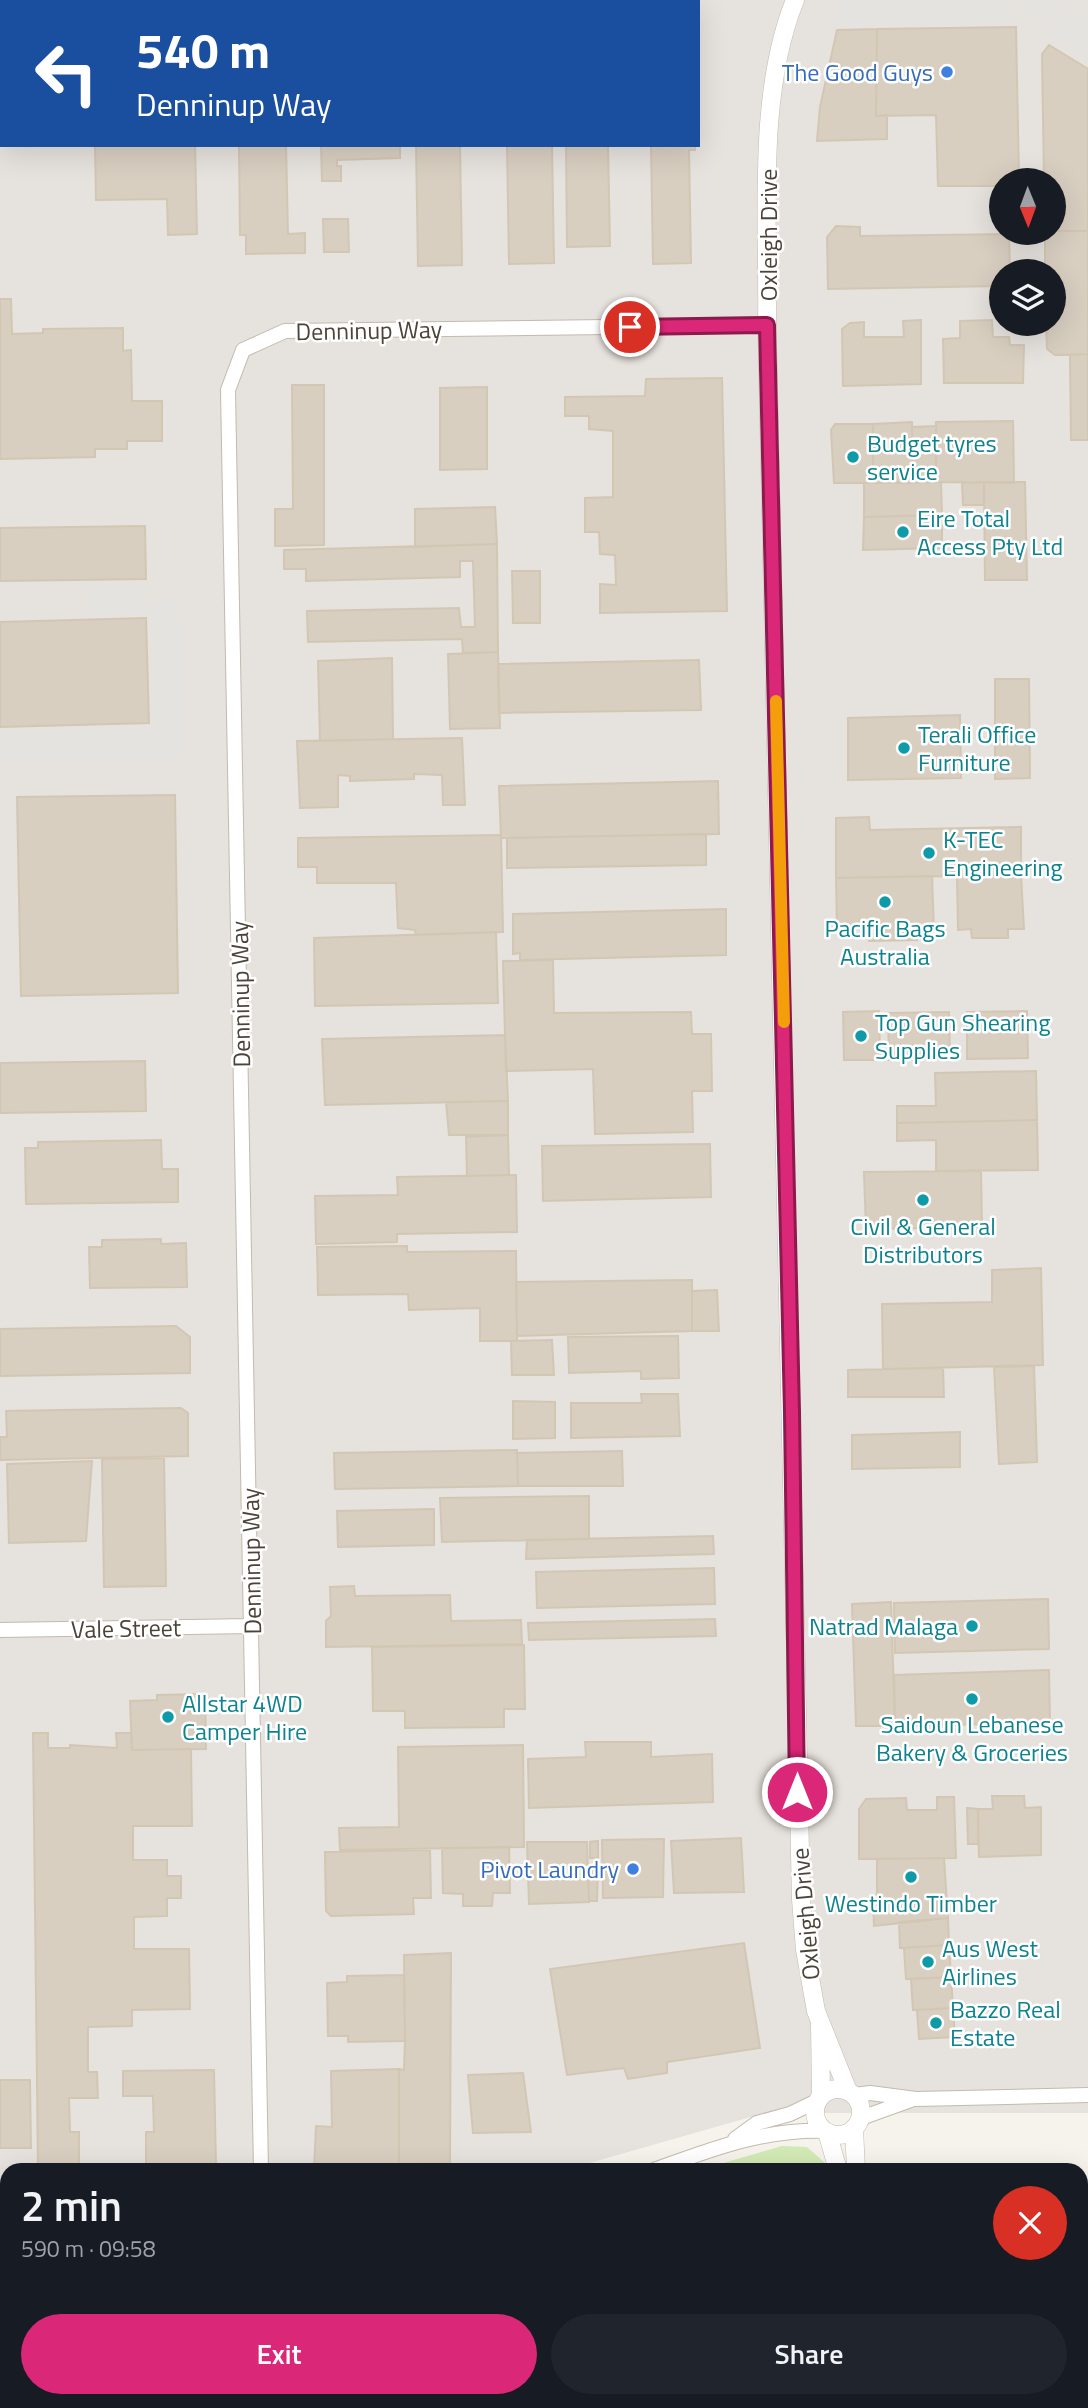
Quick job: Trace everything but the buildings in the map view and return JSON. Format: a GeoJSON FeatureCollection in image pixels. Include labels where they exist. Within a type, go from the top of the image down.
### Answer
{"type":"FeatureCollection","features":[{"type":"Feature","properties":{"kind":"street","name":"Oxleigh Drive"},"geometry":{"type":"LineString","coordinates":[[795,0],[778,61],[768,144],[767,325],[792,1411],[797,1819],[805,1950],[820,2025],[819,2098]]}},
{"type":"Feature","properties":{"kind":"street","name":"Denninup Way"},"geometry":{"type":"LineString","coordinates":[[261,2163],[228,390],[243,350],[285,331],[767,325]]}},
{"type":"Feature","properties":{"kind":"street","name":"Vale Street"},"geometry":{"type":"LineString","coordinates":[[0,1630],[252,1626]]}},
{"type":"Feature","properties":{"kind":"street","name":"Oxleigh Drive"},"geometry":{"type":"LineString","coordinates":[[820,2025],[851,2093]]}},
{"type":"Feature","properties":{"kind":"street"},"geometry":{"type":"LineString","coordinates":[[731,2142],[757,2123],[790,2114],[834,2089],[916,2099],[1088,2095]]}},
{"type":"Feature","properties":{"kind":"street"},"geometry":{"type":"LineString","coordinates":[[851,2093],[861,2109],[856,2126],[856,2163]]}},
{"type":"Feature","properties":{"kind":"street"},"geometry":{"type":"LineString","coordinates":[[819,2098],[815,2115],[826,2132],[836,2163]]}},
{"type":"Feature","properties":{"kind":"street"},"geometry":{"type":"LineString","coordinates":[[672,2163],[731,2142],[790,2130],[841,2135],[856,2126],[864,2117],[916,2099]]}},
{"type":"Feature","properties":{"kind":"shaded area"},"geometry":{"type":"Polygon","coordinates":[[[700,0],[1088,0],[1088,2113],[765,2113],[590,2163],[0,2163],[0,147],[700,147],[700,0]]]}},
{"type":"Feature","properties":{"kind":"shaded area"},"geometry":{"type":"Polygon","coordinates":[[[844,0],[1011,0],[1011,22],[829,26],[844,0]]]}},
{"type":"Feature","properties":{"kind":"shaded area"},"geometry":{"type":"Polygon","coordinates":[[[1028,0],[1058,0],[1088,19],[1088,56],[1022,13],[1028,0]]]}},
{"type":"Feature","properties":{"kind":"shaded area"},"geometry":{"type":"Polygon","coordinates":[[[89,585],[145,585],[145,602],[180,601],[181,628],[184,629],[186,759],[0,763],[0,732],[157,728],[151,614],[89,614],[89,585]]]}},
{"type":"Feature","properties":{"kind":"green space"},"geometry":{"type":"Polygon","coordinates":[[[782,2146],[807,2147],[825,2163],[723,2163],[782,2146]]]}},
{"type":"Feature","properties":{"kind":"slow traffic"},"geometry":{"type":"LineString","coordinates":[[776,701],[784,1022]]}},
{"type":"Feature","properties":{"kind":"place","name":"The Good Guys"},"geometry":{"type":"Point","coordinates":[947,72]}},
{"type":"Feature","properties":{"kind":"place","name":"Budget tyres service"},"geometry":{"type":"Point","coordinates":[853,457]}},
{"type":"Feature","properties":{"kind":"place","name":"Eire Total Access Pty Ltd"},"geometry":{"type":"Point","coordinates":[903,532]}},
{"type":"Feature","properties":{"kind":"place","name":"Terali Office Furniture"},"geometry":{"type":"Point","coordinates":[904,748]}},
{"type":"Feature","properties":{"kind":"place","name":"K-TEC Engineering"},"geometry":{"type":"Point","coordinates":[929,853]}},
{"type":"Feature","properties":{"kind":"place","name":"Pacific Bags Australia"},"geometry":{"type":"Point","coordinates":[885,902]}},
{"type":"Feature","properties":{"kind":"place","name":"Top Gun Shearing Supplies"},"geometry":{"type":"Point","coordinates":[861,1036]}},
{"type":"Feature","properties":{"kind":"place","name":"Civil & General Distributors"},"geometry":{"type":"Point","coordinates":[923,1200]}},
{"type":"Feature","properties":{"kind":"place","name":"Natrad Malaga"},"geometry":{"type":"Point","coordinates":[972,1626]}},
{"type":"Feature","properties":{"kind":"place","name":"Saidoun Lebanese Bakery & Groceries"},"geometry":{"type":"Point","coordinates":[972,1699]}},
{"type":"Feature","properties":{"kind":"place","name":"Allstar 4WD Camper Hire"},"geometry":{"type":"Point","coordinates":[168,1717]}},
{"type":"Feature","properties":{"kind":"place","name":"Pivot Laundry"},"geometry":{"type":"Point","coordinates":[633,1869]}},
{"type":"Feature","properties":{"kind":"place","name":"Westindo Timber"},"geometry":{"type":"Point","coordinates":[911,1877]}},
{"type":"Feature","properties":{"kind":"place","name":"Aus West Airlines"},"geometry":{"type":"Point","coordinates":[928,1962]}},
{"type":"Feature","properties":{"kind":"place","name":"Bazzo Real Estate"},"geometry":{"type":"Point","coordinates":[936,2023]}},
{"type":"Feature","properties":{"kind":"route"},"geometry":{"type":"LineString","coordinates":[[630,327],[767,325],[796,1606],[797,1792]]}}]}
